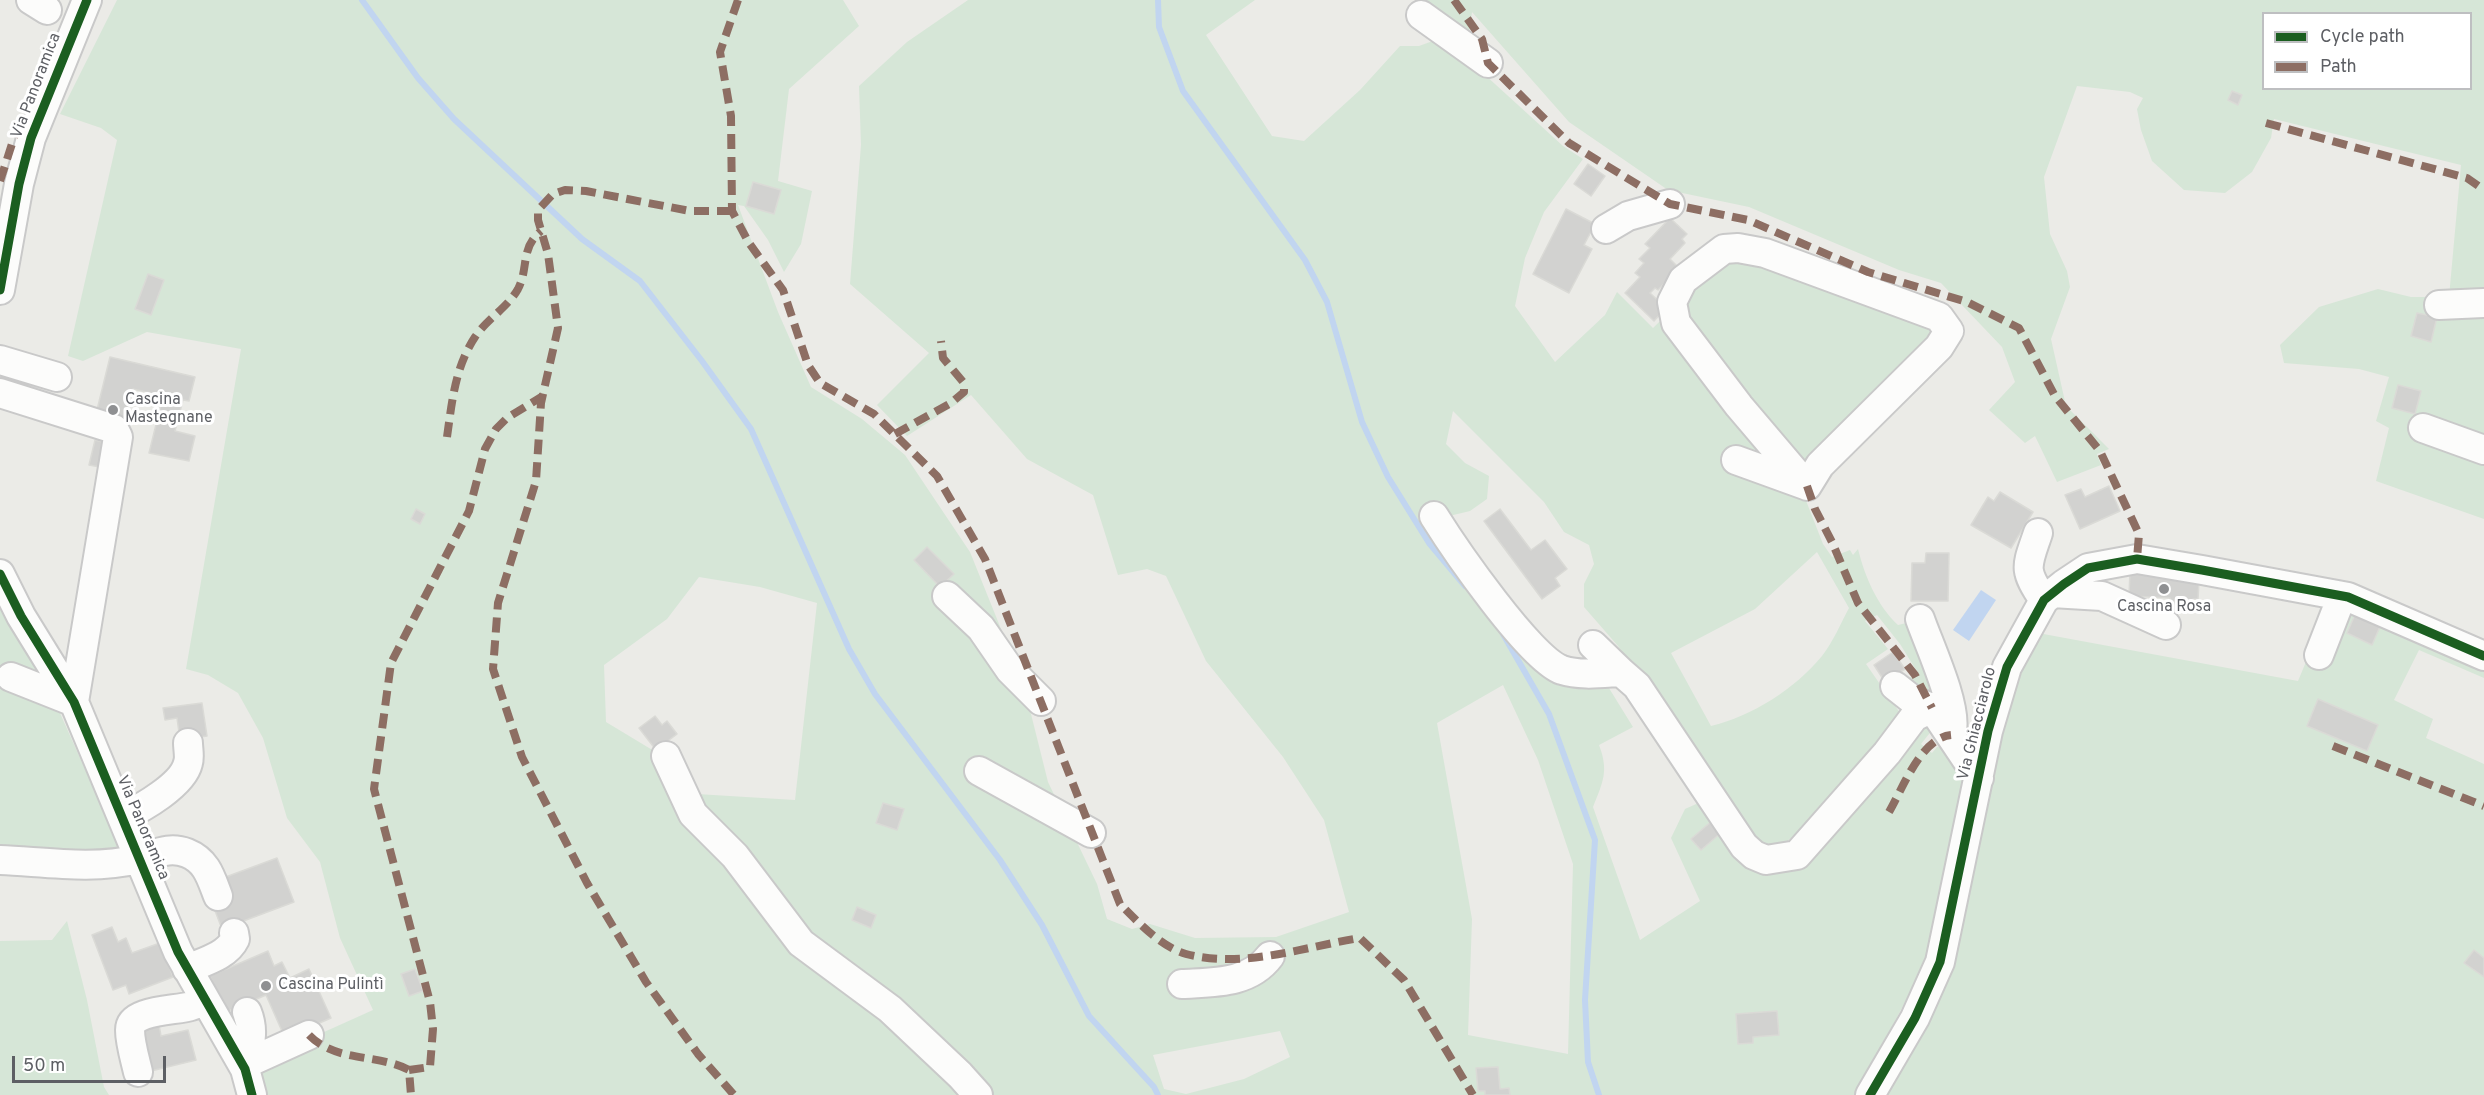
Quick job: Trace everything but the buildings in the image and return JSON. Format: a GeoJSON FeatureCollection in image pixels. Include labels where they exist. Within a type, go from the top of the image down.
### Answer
{"type":"FeatureCollection","features":[{"type":"Feature","properties":{"kind":"street","name":"Via Panoramica"},"geometry":{"type":"LineString","coordinates":[[0,290],[19,184],[31,138],[87,0]]}},
{"type":"Feature","properties":{"kind":"street"},"geometry":{"type":"LineString","coordinates":[[1421,15],[1488,63]]}},
{"type":"Feature","properties":{"kind":"street"},"geometry":{"type":"LineString","coordinates":[[1606,229],[1628,216],[1670,204]]}},
{"type":"Feature","properties":{"kind":"street"},"geometry":{"type":"LineString","coordinates":[[1738,248],[1765,253],[1939,317],[1949,331],[1939,347],[1820,465],[1807,486],[1738,406],[1676,323],[1672,302],[1683,280],[1724,249],[1738,248]]}},
{"type":"Feature","properties":{"kind":"street"},"geometry":{"type":"LineString","coordinates":[[2439,305],[2484,303]]}},
{"type":"Feature","properties":{"kind":"street"},"geometry":{"type":"LineString","coordinates":[[0,360],[57,376]]}},
{"type":"Feature","properties":{"kind":"street"},"geometry":{"type":"LineString","coordinates":[[0,393],[114,429],[118,437],[74,702],[11,677]]}},
{"type":"Feature","properties":{"kind":"street"},"geometry":{"type":"LineString","coordinates":[[2423,428],[2484,450]]}},
{"type":"Feature","properties":{"kind":"street"},"geometry":{"type":"LineString","coordinates":[[1736,460],[1807,486]]}},
{"type":"Feature","properties":{"kind":"street"},"geometry":{"type":"LineString","coordinates":[[1434,516],[1450,543],[1532,648],[1561,670],[1592,674],[1621,672]]}},
{"type":"Feature","properties":{"kind":"street"},"geometry":{"type":"LineString","coordinates":[[2038,533],[2027,566],[2030,581],[2048,596],[2102,596],[2166,625]]}},
{"type":"Feature","properties":{"kind":"street","name":"Via Ghiacciarolo"},"geometry":{"type":"LineString","coordinates":[[1870,1095],[1915,1018],[1940,962],[1988,731],[2007,667],[2048,596],[2088,568],[2137,559],[2343,596],[2484,656]]}},
{"type":"Feature","properties":{"kind":"street","name":"Via Panoramica"},"geometry":{"type":"LineString","coordinates":[[0,574],[21,616],[74,702],[187,969],[243,1065],[252,1095]]}},
{"type":"Feature","properties":{"kind":"street"},"geometry":{"type":"LineString","coordinates":[[947,596],[981,628],[1010,670],[1041,701]]}},
{"type":"Feature","properties":{"kind":"street"},"geometry":{"type":"LineString","coordinates":[[2319,655],[2343,596]]}},
{"type":"Feature","properties":{"kind":"street"},"geometry":{"type":"LineString","coordinates":[[1920,619],[1952,711],[1954,719],[1951,735]]}},
{"type":"Feature","properties":{"kind":"street"},"geometry":{"type":"LineString","coordinates":[[1593,645],[1637,686],[1744,846],[1754,855],[1766,860],[1797,855],[1887,753],[1914,717],[1932,708]]}},
{"type":"Feature","properties":{"kind":"street"},"geometry":{"type":"LineString","coordinates":[[1895,686],[1914,701],[1932,708],[1979,778]]}},
{"type":"Feature","properties":{"kind":"street"},"geometry":{"type":"LineString","coordinates":[[123,817],[149,804],[177,779],[188,763],[188,743]]}},
{"type":"Feature","properties":{"kind":"street"},"geometry":{"type":"LineString","coordinates":[[666,756],[693,814],[735,856],[801,943],[890,1009],[978,1095]]}},
{"type":"Feature","properties":{"kind":"street"},"geometry":{"type":"LineString","coordinates":[[979,771],[1091,833]]}},
{"type":"Feature","properties":{"kind":"street"},"geometry":{"type":"LineString","coordinates":[[0,860],[108,865],[139,859],[169,849],[186,853],[201,861],[208,870],[218,896]]}},
{"type":"Feature","properties":{"kind":"street"},"geometry":{"type":"LineString","coordinates":[[187,969],[232,946],[236,939],[234,933]]}},
{"type":"Feature","properties":{"kind":"street"},"geometry":{"type":"LineString","coordinates":[[1182,984],[1226,982],[1261,968],[1270,956]]}},
{"type":"Feature","properties":{"kind":"street"},"geometry":{"type":"LineString","coordinates":[[138,1072],[130,1030],[131,1023],[137,1018],[191,1006],[203,1000]]}},
{"type":"Feature","properties":{"kind":"street"},"geometry":{"type":"LineString","coordinates":[[243,1065],[252,1040],[252,1023],[247,1012]]}},
{"type":"Feature","properties":{"kind":"street"},"geometry":{"type":"LineString","coordinates":[[243,1065],[309,1035]]}},
{"type":"Feature","properties":{"kind":"green space"},"geometry":{"type":"Polygon","coordinates":[[[117,0],[843,0],[859,26],[789,89],[778,181],[812,191],[801,244],[784,272],[768,240],[744,206],[738,205],[778,312],[811,387],[862,419],[905,455],[970,552],[1024,686],[1048,782],[1097,884],[1107,919],[1132,929],[1150,924],[1195,938],[1276,937],[1349,912],[1324,820],[1283,757],[1206,661],[1166,576],[1147,569],[1118,575],[1093,495],[1027,459],[971,395],[907,436],[877,405],[929,353],[850,284],[861,145],[859,86],[907,42],[968,0],[1255,0],[1206,35],[1272,136],[1304,141],[1360,90],[1400,46],[1419,46],[1441,38],[1450,43],[1563,146],[1583,159],[1544,212],[1525,258],[1515,306],[1555,362],[1605,315],[1617,292],[1653,328],[1731,251],[1940,331],[1803,493],[1823,544],[1832,557],[1850,550],[1853,555],[1858,549],[1868,580],[1884,609],[1898,625],[1911,622],[1947,717],[1900,683],[1918,673],[1900,644],[1877,615],[1865,621],[1888,649],[1866,664],[1900,713],[1851,782],[1778,850],[1751,838],[1618,646],[1584,607],[1584,584],[1594,564],[1589,545],[1564,532],[1544,502],[1453,411],[1446,444],[1465,463],[1489,476],[1487,499],[1470,511],[1445,517],[1537,667],[1604,680],[1633,727],[1599,745],[1604,762],[1604,776],[1593,807],[1640,940],[1700,901],[1671,838],[1685,809],[1703,801],[1766,867],[1920,721],[1937,724],[1921,744],[1932,753],[1937,747],[1943,746],[1970,781],[1925,963],[1857,1095],[267,1095],[267,1090],[253,1064],[373,1010],[340,938],[320,862],[287,818],[263,738],[238,693],[208,675],[186,669],[241,349],[147,332],[83,361],[68,356],[117,140],[101,128],[60,114],[117,0]],[[1817,552],[1755,609],[1671,653],[1711,726],[1742,715],[1772,700],[1799,679],[1826,651],[1849,608],[1817,552]],[[699,577],[667,619],[604,665],[606,722],[654,751],[697,794],[795,800],[817,603],[760,587],[699,577]],[[1503,685],[1437,723],[1472,919],[1468,1035],[1568,1054],[1573,864],[1538,760],[1503,685]],[[1280,1031],[1153,1055],[1164,1089],[1186,1094],[1244,1079],[1290,1057],[1280,1031]]]}},
{"type":"Feature","properties":{"kind":"green space"},"geometry":{"type":"Polygon","coordinates":[[[1419,0],[2484,0],[2484,519],[2376,481],[2389,428],[2376,421],[2389,377],[2359,369],[2284,363],[2280,345],[2319,307],[2378,289],[2411,297],[2449,297],[2461,165],[2274,119],[2271,138],[2252,172],[2225,193],[2184,190],[2152,161],[2141,130],[2137,109],[2143,98],[2130,92],[2077,86],[2044,177],[2050,234],[2067,271],[2070,287],[2051,339],[2066,406],[2109,449],[2097,454],[2101,465],[2057,482],[2035,436],[2025,443],[1989,410],[2015,382],[2002,347],[1941,283],[1899,270],[1749,207],[1668,190],[1569,122],[1472,12],[1468,41],[1435,17],[1419,0]]]}},
{"type":"Feature","properties":{"kind":"green space"},"geometry":{"type":"Polygon","coordinates":[[[0,601],[47,684],[122,852],[0,853],[0,601]]]}},
{"type":"Feature","properties":{"kind":"green space"},"geometry":{"type":"Polygon","coordinates":[[[2331,602],[2484,664],[2484,678],[2419,650],[2394,700],[2433,719],[2426,738],[2484,764],[2484,1095],[1885,1095],[1991,762],[2028,654],[2038,633],[2298,681],[2331,602]]]}},
{"type":"Feature","properties":{"kind":"green space"},"geometry":{"type":"Polygon","coordinates":[[[67,921],[87,1000],[104,1087],[109,1095],[0,1095],[0,941],[52,940],[67,921]]]}},
{"type":"Feature","properties":{"kind":"water"},"geometry":{"type":"Polygon","coordinates":[[[1981,590],[1996,600],[1969,641],[1953,630],[1981,590]]]}},
{"type":"Feature","properties":{"kind":"waterway"},"geometry":{"type":"LineString","coordinates":[[362,0],[418,78],[454,119],[582,239],[640,281],[702,361],[751,429],[849,649],[875,694],[1000,860],[1042,925],[1089,1016],[1154,1087],[1158,1095]]}},
{"type":"Feature","properties":{"kind":"waterway"},"geometry":{"type":"LineString","coordinates":[[1158,0],[1159,27],[1183,91],[1305,260],[1327,302],[1362,422],[1388,477],[1429,543],[1465,586]]}},
{"type":"Feature","properties":{"kind":"waterway"},"geometry":{"type":"LineString","coordinates":[[1503,634],[1549,714],[1595,840],[1585,1000],[1588,1062],[1599,1095]]}},
{"type":"Feature","properties":{"kind":"marked path"},"geometry":{"type":"LineString","coordinates":[[738,0],[720,52],[731,116],[732,211],[749,243],[783,290],[808,365],[820,383],[874,414],[937,476],[985,559],[1120,904],[1150,933],[1168,946],[1186,954],[1208,958],[1252,958],[1360,938],[1404,980],[1473,1095]]}},
{"type":"Feature","properties":{"kind":"marked path"},"geometry":{"type":"LineString","coordinates":[[1454,0],[1482,39],[1488,63],[1569,143],[1670,204],[1748,220],[1868,272],[1967,302],[2019,328],[2055,396],[2100,451],[2139,534],[2137,559]]}},
{"type":"Feature","properties":{"kind":"marked path"},"geometry":{"type":"LineString","coordinates":[[0,181],[21,116]]}},
{"type":"Feature","properties":{"kind":"marked path"},"geometry":{"type":"LineString","coordinates":[[2266,123],[2467,178],[2484,190]]}},
{"type":"Feature","properties":{"kind":"marked path"},"geometry":{"type":"LineString","coordinates":[[732,211],[690,211],[586,191],[565,190],[553,194],[538,210],[538,220],[548,254],[558,328],[541,403],[536,481],[498,603],[493,669],[522,757],[587,883],[646,982],[698,1054],[734,1095]]}},
{"type":"Feature","properties":{"kind":"marked path"},"geometry":{"type":"LineString","coordinates":[[447,437],[455,385],[468,348],[480,331],[509,302],[518,289],[527,251],[541,231]]}},
{"type":"Feature","properties":{"kind":"marked path"},"geometry":{"type":"LineString","coordinates":[[895,434],[951,403],[964,392],[964,383],[943,358],[941,341]]}},
{"type":"Feature","properties":{"kind":"marked path"},"geometry":{"type":"LineString","coordinates":[[409,1070],[430,1067],[433,1029],[430,1002],[374,789],[391,663],[469,511],[485,449],[496,429],[507,418],[543,396]]}},
{"type":"Feature","properties":{"kind":"marked path"},"geometry":{"type":"LineString","coordinates":[[1807,486],[1815,509],[1858,603],[1915,675],[1932,708]]}},
{"type":"Feature","properties":{"kind":"marked path"},"geometry":{"type":"LineString","coordinates":[[1889,812],[1922,754],[1940,738],[1951,735]]}},
{"type":"Feature","properties":{"kind":"marked path"},"geometry":{"type":"LineString","coordinates":[[2333,746],[2484,806]]}},
{"type":"Feature","properties":{"kind":"marked path"},"geometry":{"type":"LineString","coordinates":[[309,1035],[332,1050],[384,1061],[409,1070],[411,1095]]}},
{"type":"Feature","properties":{"kind":"cycle path"},"geometry":{"type":"LineString","coordinates":[[0,290],[19,184],[31,138],[87,0]]}},
{"type":"Feature","properties":{"kind":"cycle path"},"geometry":{"type":"LineString","coordinates":[[1870,1095],[1915,1018],[1940,962],[1988,731],[2007,667],[2044,600],[2064,584],[2088,568],[2137,559],[2202,570],[2348,597],[2484,656]]}},
{"type":"Feature","properties":{"kind":"cycle path"},"geometry":{"type":"LineString","coordinates":[[0,574],[21,616],[74,702],[178,952],[245,1069],[252,1095]]}},
{"type":"Feature","properties":{"kind":"place","name":"Cascina Mastegnane"},"geometry":{"type":"Point","coordinates":[113,410]}},
{"type":"Feature","properties":{"kind":"place","name":"Cascina Rosa"},"geometry":{"type":"Point","coordinates":[2164,589]}},
{"type":"Feature","properties":{"kind":"place","name":"Cascina Pulintì"},"geometry":{"type":"Point","coordinates":[266,986]}}]}
